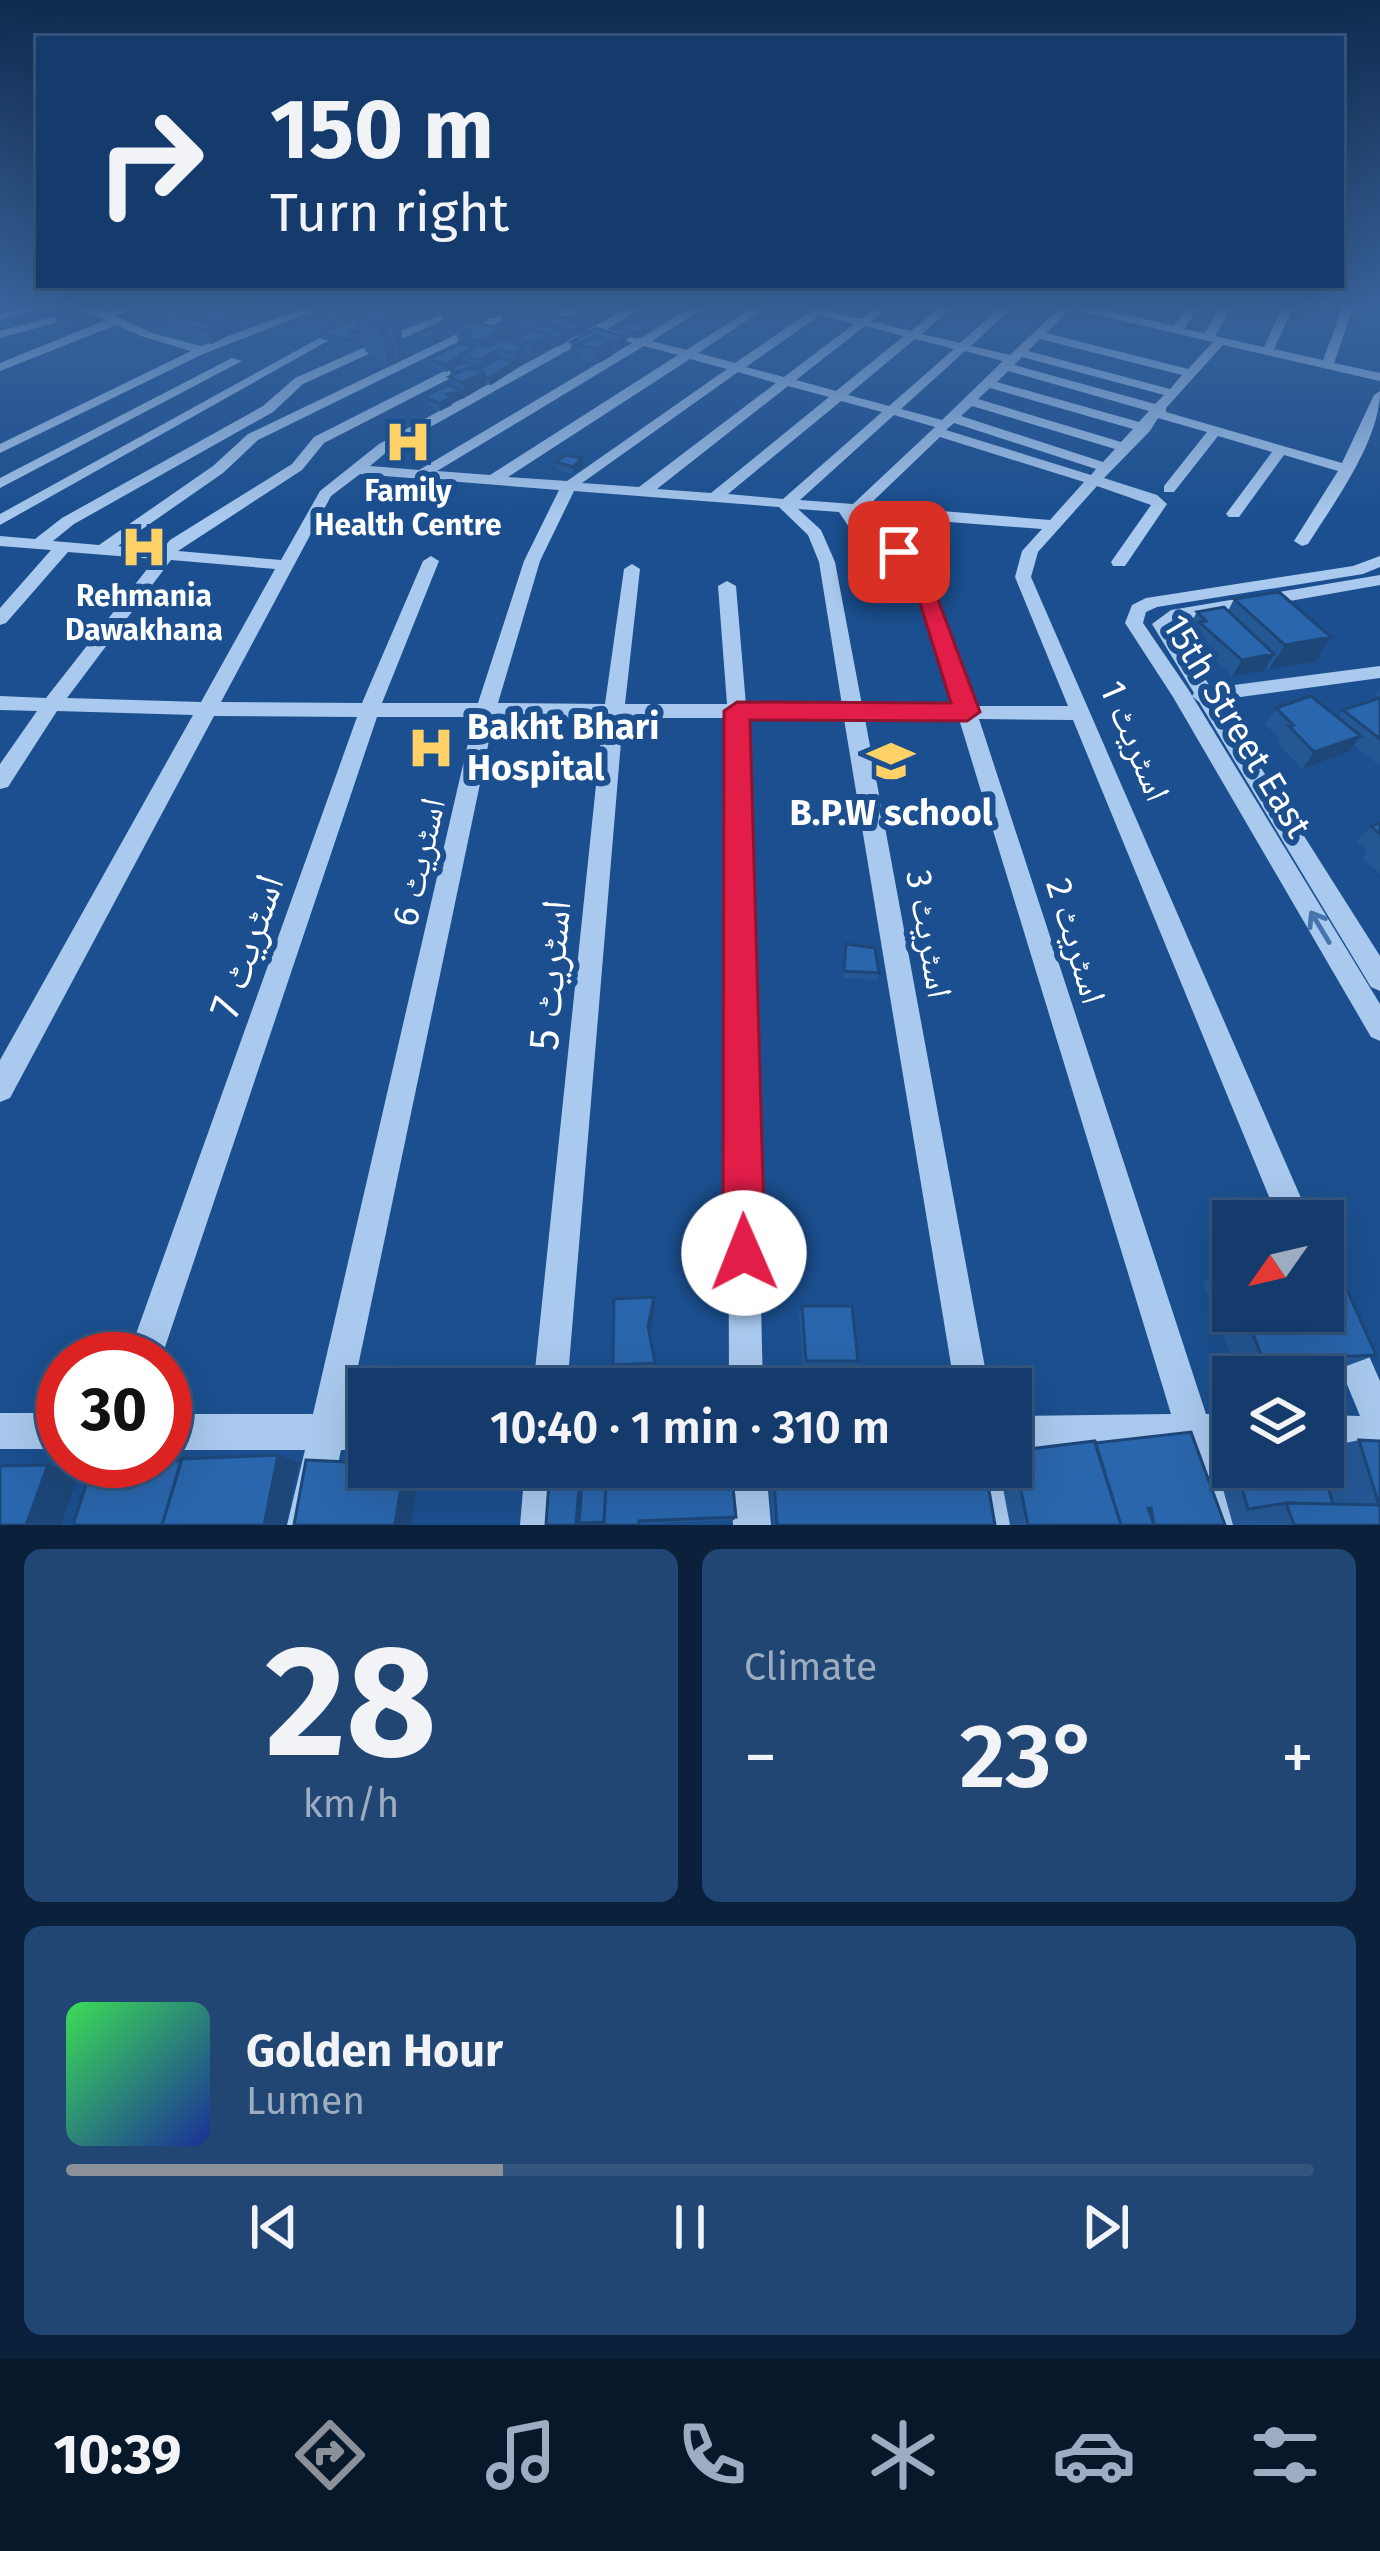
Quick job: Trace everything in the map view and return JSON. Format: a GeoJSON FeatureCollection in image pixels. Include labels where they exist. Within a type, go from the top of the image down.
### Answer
{"type":"FeatureCollection","features":[{"type":"Feature","properties":{"kind":"street"},"geometry":{"type":"LineString","coordinates":[[0,449],[153,374]]}},
{"type":"Feature","properties":{"kind":"street"},"geometry":{"type":"LineString","coordinates":[[0,484],[211,374]]}},
{"type":"Feature","properties":{"kind":"street"},"geometry":{"type":"LineString","coordinates":[[0,520],[259,374]]}},
{"type":"Feature","properties":{"kind":"street"},"geometry":{"type":"LineString","coordinates":[[286,374],[299,381]]}},
{"type":"Feature","properties":{"kind":"street"},"geometry":{"type":"LineString","coordinates":[[37,545],[68,521],[268,410],[313,374]]}},
{"type":"Feature","properties":{"kind":"street"},"geometry":{"type":"LineString","coordinates":[[101,551],[137,522],[224,469],[253,437],[381,374]]}},
{"type":"Feature","properties":{"kind":"street"},"geometry":{"type":"LineString","coordinates":[[0,781],[52,704],[176,543],[297,466],[319,440],[448,374]]}},
{"type":"Feature","properties":{"kind":"street"},"geometry":{"type":"LineString","coordinates":[[0,1088],[325,494],[384,447],[516,374]]}},
{"type":"Feature","properties":{"kind":"street"},"geometry":{"type":"LineString","coordinates":[[420,475],[588,374]]}},
{"type":"Feature","properties":{"kind":"street"},"geometry":{"type":"LineString","coordinates":[[490,482],[656,374]]}},
{"type":"Feature","properties":{"kind":"street","name":"اسٹریٹ 6"},"geometry":{"type":"LineString","coordinates":[[306,1525],[486,710],[532,561],[568,489],[726,374]]}},
{"type":"Feature","properties":{"kind":"street"},"geometry":{"type":"LineString","coordinates":[[757,374],[1101,474],[1160,504],[1119,562]]}},
{"type":"Feature","properties":{"kind":"street"},"geometry":{"type":"LineString","coordinates":[[640,494],[791,374]]}},
{"type":"Feature","properties":{"kind":"street"},"geometry":{"type":"LineString","coordinates":[[712,500],[865,374]]}},
{"type":"Feature","properties":{"kind":"street"},"geometry":{"type":"LineString","coordinates":[[785,505],[932,374]]}},
{"type":"Feature","properties":{"kind":"street"},"geometry":{"type":"LineString","coordinates":[[850,510],[998,374]]}},
{"type":"Feature","properties":{"kind":"street"},"geometry":{"type":"LineString","coordinates":[[1053,374],[1160,412]]}},
{"type":"Feature","properties":{"kind":"street"},"geometry":{"type":"LineString","coordinates":[[1053,374],[1215,431],[1347,469]]}},
{"type":"Feature","properties":{"kind":"street","name":"اسٹریٹ 1"},"geometry":{"type":"LineString","coordinates":[[1192,374],[1030,551],[1023,577],[1286,1200]]}},
{"type":"Feature","properties":{"kind":"street"},"geometry":{"type":"LineString","coordinates":[[988,383],[1160,412]]}},
{"type":"Feature","properties":{"kind":"street"},"geometry":{"type":"LineString","coordinates":[[1302,542],[1347,469],[1380,395]]}},
{"type":"Feature","properties":{"kind":"street"},"geometry":{"type":"LineString","coordinates":[[970,401],[1126,448]]}},
{"type":"Feature","properties":{"kind":"street"},"geometry":{"type":"LineString","coordinates":[[1169,489],[1215,431]]}},
{"type":"Feature","properties":{"kind":"street"},"geometry":{"type":"LineString","coordinates":[[1234,514],[1280,450]]}},
{"type":"Feature","properties":{"kind":"street"},"geometry":{"type":"LineString","coordinates":[[357,469],[1055,525]]}},
{"type":"Feature","properties":{"kind":"street","name":"اسٹریٹ 3"},"geometry":{"type":"LineString","coordinates":[[785,505],[815,533],[827,562],[969,1368]]}},
{"type":"Feature","properties":{"kind":"street","name":"اسٹریٹ 2"},"geometry":{"type":"LineString","coordinates":[[850,510],[855,524],[920,566],[923,589],[967,712],[1224,1525]]}},
{"type":"Feature","properties":{"kind":"street"},"geometry":{"type":"LineString","coordinates":[[0,541],[283,565]]}},
{"type":"Feature","properties":{"kind":"street"},"geometry":{"type":"LineString","coordinates":[[0,619],[62,548]]}},
{"type":"Feature","properties":{"kind":"street","name":"اسٹریٹ 7"},"geometry":{"type":"LineString","coordinates":[[153,1332],[369,710],[430,561]]}},
{"type":"Feature","properties":{"kind":"street","name":"15th Street East"},"geometry":{"type":"LineString","coordinates":[[1380,561],[1357,570],[1152,602],[1138,610],[1134,623],[1380,1028]]}},
{"type":"Feature","properties":{"kind":"street","name":"اسٹریٹ 5"},"geometry":{"type":"LineString","coordinates":[[552,1368],[614,711],[632,569]]}},
{"type":"Feature","properties":{"kind":"street","name":"15th Street East"},"geometry":{"type":"LineString","coordinates":[[1380,580],[1163,620],[1163,629],[1202,696],[1380,979]]}},
{"type":"Feature","properties":{"kind":"street"},"geometry":{"type":"LineString","coordinates":[[727,586],[737,711],[746,1368]]}},
{"type":"Feature","properties":{"kind":"street"},"geometry":{"type":"LineString","coordinates":[[1202,696],[1380,672]]}},
{"type":"Feature","properties":{"kind":"street"},"geometry":{"type":"LineString","coordinates":[[0,703],[208,709],[1081,713]]}},
{"type":"Feature","properties":{"kind":"street"},"geometry":{"type":"LineString","coordinates":[[1342,1332],[1380,1422]]}},
{"type":"Feature","properties":{"kind":"street"},"geometry":{"type":"LineString","coordinates":[[0,1431],[36,1431]]}},
{"type":"Feature","properties":{"kind":"street"},"geometry":{"type":"LineString","coordinates":[[1032,1434],[1212,1431]]}},
{"type":"Feature","properties":{"kind":"street"},"geometry":{"type":"LineString","coordinates":[[192,1432],[348,1432]]}},
{"type":"Feature","properties":{"kind":"street"},"geometry":{"type":"LineString","coordinates":[[1344,1433],[1380,1434]]}},
{"type":"Feature","properties":{"kind":"street"},"geometry":{"type":"LineString","coordinates":[[539,1525],[542,1488]]}},
{"type":"Feature","properties":{"kind":"street"},"geometry":{"type":"LineString","coordinates":[[749,1488],[752,1525]]}},
{"type":"Feature","properties":{"kind":"street"},"geometry":{"type":"LineString","coordinates":[[990,1488],[996,1525]]}},
{"type":"Feature","properties":{"kind":"building"},"geometry":{"type":"Polygon","coordinates":[[[455,374],[478,374],[463,383],[449,377],[455,374]]]}},
{"type":"Feature","properties":{"kind":"building"},"geometry":{"type":"Polygon","coordinates":[[[448,385],[463,391],[447,394],[451,397],[439,403],[424,397],[448,385]]]}},
{"type":"Feature","properties":{"kind":"building"},"geometry":{"type":"Polygon","coordinates":[[[566,455],[582,458],[573,467],[556,462],[566,455]]]}},
{"type":"Feature","properties":{"kind":"building"},"geometry":{"type":"Polygon","coordinates":[[[1279,592],[1331,637],[1285,645],[1234,599],[1279,592]]]}},
{"type":"Feature","properties":{"kind":"building"},"geometry":{"type":"Polygon","coordinates":[[[1224,607],[1274,654],[1242,660],[1199,622],[1206,621],[1197,612],[1224,607]]]}},
{"type":"Feature","properties":{"kind":"building"},"geometry":{"type":"Polygon","coordinates":[[[1311,696],[1361,736],[1314,752],[1276,708],[1311,696]]]}},
{"type":"Feature","properties":{"kind":"building"},"geometry":{"type":"Polygon","coordinates":[[[1380,698],[1380,739],[1343,710],[1380,698]]]}},
{"type":"Feature","properties":{"kind":"building"},"geometry":{"type":"Polygon","coordinates":[[[846,944],[875,948],[879,973],[844,971],[846,944]]]}},
{"type":"Feature","properties":{"kind":"building"},"geometry":{"type":"Polygon","coordinates":[[[1344,1283],[1376,1355],[1344,1356],[1261,1356],[1252,1332],[1344,1332],[1344,1283]]]}},
{"type":"Feature","properties":{"kind":"building"},"geometry":{"type":"Polygon","coordinates":[[[654,1297],[648,1326],[655,1363],[613,1365],[614,1299],[654,1297]]]}},
{"type":"Feature","properties":{"kind":"building"},"geometry":{"type":"Polygon","coordinates":[[[802,1306],[852,1306],[858,1361],[806,1361],[802,1306]]]}},
{"type":"Feature","properties":{"kind":"building"},"geometry":{"type":"Polygon","coordinates":[[[1191,1432],[1225,1525],[1121,1525],[1095,1443],[1191,1432]]]}},
{"type":"Feature","properties":{"kind":"building"},"geometry":{"type":"Polygon","coordinates":[[[1359,1440],[1380,1441],[1380,1525],[1294,1525],[1286,1503],[1379,1505],[1359,1440]]]}},
{"type":"Feature","properties":{"kind":"building"},"geometry":{"type":"Polygon","coordinates":[[[1095,1441],[1121,1525],[1028,1525],[1020,1488],[1032,1488],[1032,1449],[1095,1441]]]}},
{"type":"Feature","properties":{"kind":"building"},"geometry":{"type":"Polygon","coordinates":[[[278,1455],[264,1525],[162,1525],[173,1488],[192,1488],[192,1459],[278,1455]]]}},
{"type":"Feature","properties":{"kind":"building"},"geometry":{"type":"Polygon","coordinates":[[[306,1460],[348,1462],[348,1488],[401,1488],[395,1525],[294,1525],[306,1460]]]}},
{"type":"Feature","properties":{"kind":"building"},"geometry":{"type":"Polygon","coordinates":[[[36,1465],[40,1488],[26,1525],[0,1525],[0,1466],[36,1465]]]}},
{"type":"Feature","properties":{"kind":"building"},"geometry":{"type":"Polygon","coordinates":[[[85,1488],[173,1488],[162,1525],[73,1525],[85,1488]]]}},
{"type":"Feature","properties":{"kind":"building"},"geometry":{"type":"Polygon","coordinates":[[[549,1488],[579,1488],[576,1523],[604,1522],[606,1488],[733,1488],[736,1517],[639,1521],[639,1525],[546,1525],[549,1488]]]}},
{"type":"Feature","properties":{"kind":"building"},"geometry":{"type":"Polygon","coordinates":[[[582,1488],[606,1488],[604,1522],[579,1523],[582,1488]]]}},
{"type":"Feature","properties":{"kind":"building"},"geometry":{"type":"Polygon","coordinates":[[[774,1488],[989,1488],[995,1525],[777,1525],[774,1488]]]}},
{"type":"Feature","properties":{"kind":"building"},"geometry":{"type":"Polygon","coordinates":[[[1242,1488],[1328,1488],[1333,1504],[1286,1503],[1248,1509],[1242,1488]]]}},
{"type":"Feature","properties":{"kind":"place","name":"Family Health Centre"},"geometry":{"type":"Point","coordinates":[408,442]}},
{"type":"Feature","properties":{"kind":"place","name":"Rehmania Dawakhana"},"geometry":{"type":"Point","coordinates":[144,547]}},
{"type":"Feature","properties":{"kind":"place","name":"Bakht Bhari Hospital"},"geometry":{"type":"Point","coordinates":[431,748]}},
{"type":"Feature","properties":{"kind":"place","name":"B.P.W school"},"geometry":{"type":"Point","coordinates":[891,761]}},
{"type":"Feature","properties":{"kind":"route"},"geometry":{"type":"LineString","coordinates":[[744,1253],[737,711],[967,712],[923,589],[920,566],[899,552]]}}]}
